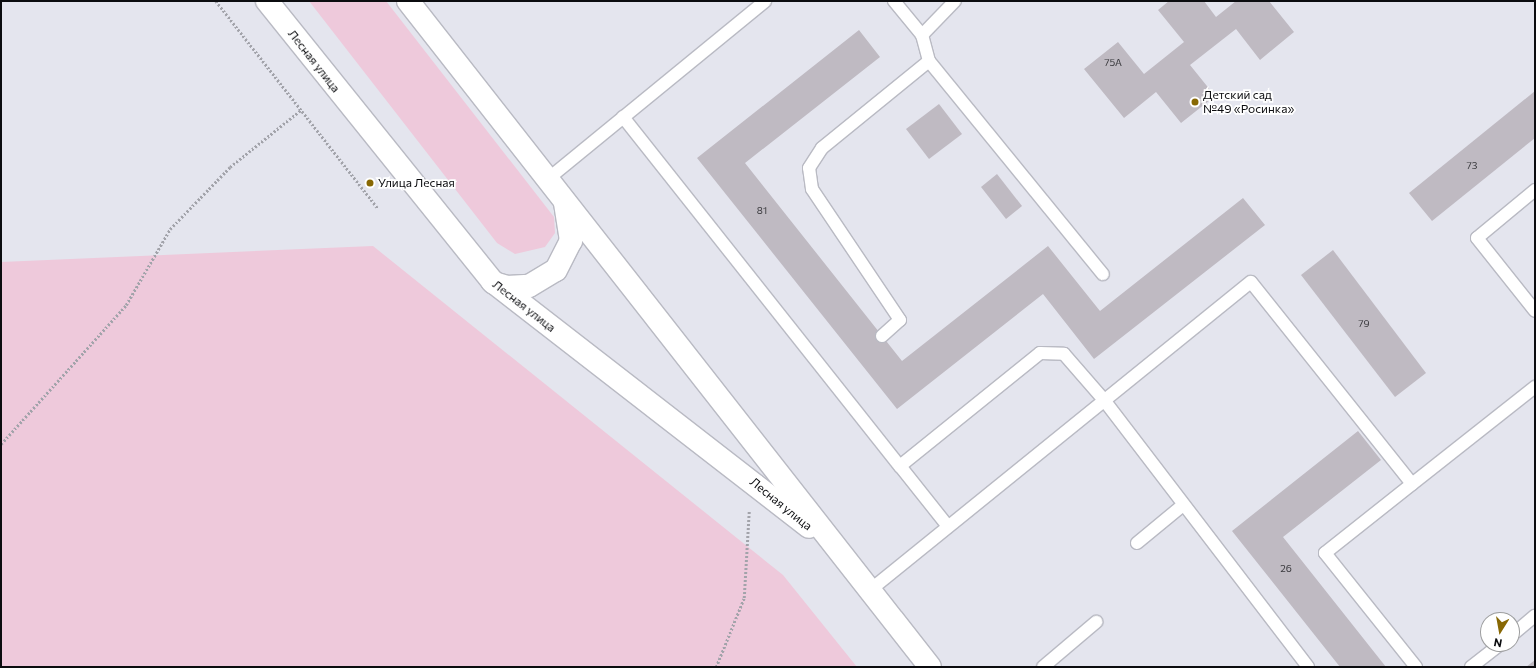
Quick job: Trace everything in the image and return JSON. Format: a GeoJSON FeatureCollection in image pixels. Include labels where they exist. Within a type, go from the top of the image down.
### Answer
{"type":"FeatureCollection","features":[{"type":"Feature","properties":{"kind":"main road","name":"Лесная улица"},"geometry":{"type":"LineString","coordinates":[[267,1],[492,281],[751,480],[840,553]]}},
{"type":"Feature","properties":{"kind":"main road","name":"Лесная улица"},"geometry":{"type":"LineString","coordinates":[[410,2],[564,197],[869,591],[930,667]]}},
{"type":"Feature","properties":{"kind":"main road"},"geometry":{"type":"LineString","coordinates":[[492,281],[507,287],[529,286],[556,270],[571,241],[564,197]]}},
{"type":"Feature","properties":{"kind":"lane"},"geometry":{"type":"LineString","coordinates":[[549,178],[765,1]]}},
{"type":"Feature","properties":{"kind":"lane"},"geometry":{"type":"LineString","coordinates":[[894,1],[922,35],[929,61],[1103,274]]}},
{"type":"Feature","properties":{"kind":"lane"},"geometry":{"type":"LineString","coordinates":[[922,35],[955,1]]}},
{"type":"Feature","properties":{"kind":"lane"},"geometry":{"type":"LineString","coordinates":[[882,336],[900,320],[812,189],[809,168],[822,148],[929,61]]}},
{"type":"Feature","properties":{"kind":"lane"},"geometry":{"type":"LineString","coordinates":[[623,117],[947,525]]}},
{"type":"Feature","properties":{"kind":"lane"},"geometry":{"type":"LineString","coordinates":[[1535,190],[1477,238],[1535,311]]}},
{"type":"Feature","properties":{"kind":"lane"},"geometry":{"type":"LineString","coordinates":[[869,591],[947,525],[1251,282],[1412,484]]}},
{"type":"Feature","properties":{"kind":"lane"},"geometry":{"type":"LineString","coordinates":[[900,466],[1040,353],[1064,354],[1104,400],[1308,667]]}},
{"type":"Feature","properties":{"kind":"lane"},"geometry":{"type":"LineString","coordinates":[[1416,667],[1325,553],[1535,387]]}},
{"type":"Feature","properties":{"kind":"lane"},"geometry":{"type":"LineString","coordinates":[[1137,543],[1183,505]]}},
{"type":"Feature","properties":{"kind":"lane"},"geometry":{"type":"LineString","coordinates":[[1520,628],[1535,616]]}},
{"type":"Feature","properties":{"kind":"lane"},"geometry":{"type":"LineString","coordinates":[[1043,667],[1096,622]]}},
{"type":"Feature","properties":{"kind":"lane"},"geometry":{"type":"LineString","coordinates":[[1471,667],[1490,652]]}},
{"type":"Feature","properties":{"kind":"path"},"geometry":{"type":"LineString","coordinates":[[216,1],[378,208]]}},
{"type":"Feature","properties":{"kind":"path"},"geometry":{"type":"LineString","coordinates":[[1,444],[126,305],[170,229],[230,167],[301,110]]}},
{"type":"Feature","properties":{"kind":"path"},"geometry":{"type":"LineString","coordinates":[[716,667],[744,598],[751,480]]}},
{"type":"Feature","properties":{"kind":"shaded area"},"geometry":{"type":"Polygon","coordinates":[[[309,1],[386,1],[554,217],[555,233],[545,247],[515,254],[497,243],[309,1]]]}},
{"type":"Feature","properties":{"kind":"shaded area"},"geometry":{"type":"Polygon","coordinates":[[[373,246],[783,575],[857,667],[1,667],[1,262],[373,246]]]}},
{"type":"Feature","properties":{"kind":"building"},"geometry":{"type":"Polygon","coordinates":[[[1169,1],[1204,1],[1216,17],[1236,1],[1269,1],[1294,32],[1260,60],[1236,29],[1190,65],[1215,96],[1181,123],[1156,92],[1124,118],[1084,69],[1118,42],[1144,74],[1184,42],[1158,10],[1169,1]]]}},
{"type":"Feature","properties":{"kind":"building"},"geometry":{"type":"Polygon","coordinates":[[[859,30],[880,57],[745,163],[902,361],[1048,246],[1100,311],[1243,198],[1265,225],[1094,359],[1043,294],[897,409],[697,158],[859,30]]]}},
{"type":"Feature","properties":{"kind":"building"},"geometry":{"type":"Polygon","coordinates":[[[1535,91],[1535,138],[1432,221],[1409,193],[1535,91]]]}},
{"type":"Feature","properties":{"kind":"building"},"geometry":{"type":"Polygon","coordinates":[[[939,104],[962,134],[929,159],[906,129],[939,104]]]}},
{"type":"Feature","properties":{"kind":"building"},"geometry":{"type":"Polygon","coordinates":[[[997,174],[1022,206],[1006,219],[981,187],[997,174]]]}},
{"type":"Feature","properties":{"kind":"building"},"geometry":{"type":"Polygon","coordinates":[[[1333,250],[1426,373],[1395,397],[1301,275],[1333,250]]]}},
{"type":"Feature","properties":{"kind":"building"},"geometry":{"type":"Polygon","coordinates":[[[1358,431],[1381,460],[1283,537],[1386,667],[1340,667],[1232,531],[1358,431]]]}},
{"type":"Feature","properties":{"kind":"building"},"geometry":{"type":"Polygon","coordinates":[[[1535,660],[1535,667],[1526,667],[1535,660]]]}},
{"type":"Feature","properties":{"kind":"place","name":"Детский сад №49 «Росинка»"},"geometry":{"type":"Point","coordinates":[1195,102]}},
{"type":"Feature","properties":{"kind":"place","name":"Улица Лесная"},"geometry":{"type":"Point","coordinates":[370,183]}}]}
